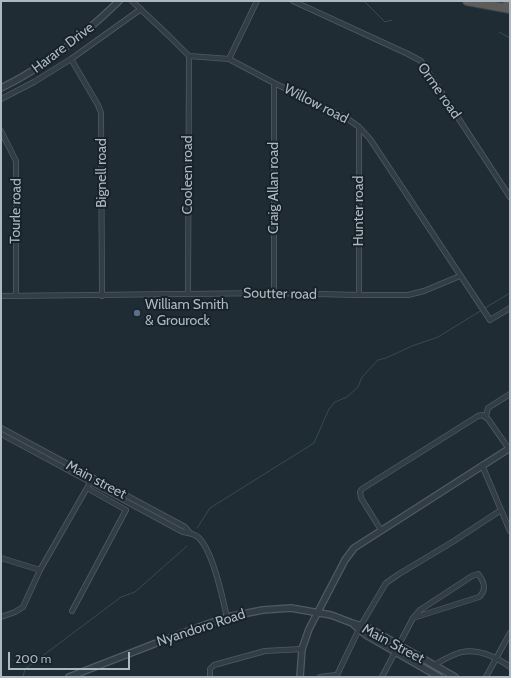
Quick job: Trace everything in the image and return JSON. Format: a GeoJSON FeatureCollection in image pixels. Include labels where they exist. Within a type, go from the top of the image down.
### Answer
{"type":"FeatureCollection","features":[{"type":"Feature","properties":{"kind":"highway"},"geometry":{"type":"LineString","coordinates":[[467,1],[510,9]]}},
{"type":"Feature","properties":{"kind":"street","name":"Harare Drive"},"geometry":{"type":"LineString","coordinates":[[1,88],[28,74],[69,46],[102,18],[119,1]]}},
{"type":"Feature","properties":{"kind":"street"},"geometry":{"type":"LineString","coordinates":[[132,1],[189,56]]}},
{"type":"Feature","properties":{"kind":"street"},"geometry":{"type":"LineString","coordinates":[[229,59],[257,1]]}},
{"type":"Feature","properties":{"kind":"street","name":"Orme road"},"geometry":{"type":"LineString","coordinates":[[293,1],[421,61],[510,197]]}},
{"type":"Feature","properties":{"kind":"street"},"geometry":{"type":"LineString","coordinates":[[1,100],[71,59],[141,9]]}},
{"type":"Feature","properties":{"kind":"street","name":"Willow road"},"geometry":{"type":"LineString","coordinates":[[189,56],[229,59],[274,83],[345,117],[358,127],[370,139],[490,320],[510,308]]}},
{"type":"Feature","properties":{"kind":"street","name":"Cooleen road"},"geometry":{"type":"LineString","coordinates":[[188,294],[189,56]]}},
{"type":"Feature","properties":{"kind":"street","name":"Bignell road"},"geometry":{"type":"LineString","coordinates":[[71,59],[98,105],[101,113],[102,296]]}},
{"type":"Feature","properties":{"kind":"street","name":"Craig Allan road"},"geometry":{"type":"LineString","coordinates":[[274,83],[274,293]]}},
{"type":"Feature","properties":{"kind":"street","name":"Hunter road"},"geometry":{"type":"LineString","coordinates":[[358,127],[359,295]]}},
{"type":"Feature","properties":{"kind":"street","name":"Tourle road"},"geometry":{"type":"LineString","coordinates":[[1,131],[16,160],[16,296]]}},
{"type":"Feature","properties":{"kind":"street","name":"Soutter road"},"geometry":{"type":"LineString","coordinates":[[1,296],[274,293],[359,295],[416,293],[460,276]]}},
{"type":"Feature","properties":{"kind":"street"},"geometry":{"type":"LineString","coordinates":[[300,677],[302,649],[309,629],[349,554],[354,548],[381,530],[509,448],[486,416],[488,408],[510,394]]}},
{"type":"Feature","properties":{"kind":"street"},"geometry":{"type":"LineString","coordinates":[[381,530],[359,495],[362,489],[475,418],[482,415],[486,416]]}},
{"type":"Feature","properties":{"kind":"street","name":"Main street"},"geometry":{"type":"LineString","coordinates":[[1,428],[183,532],[190,533],[202,541],[213,564],[227,617]]}},
{"type":"Feature","properties":{"kind":"street","name":"Main street"},"geometry":{"type":"LineString","coordinates":[[1,434],[91,480]]}},
{"type":"Feature","properties":{"kind":"street"},"geometry":{"type":"LineString","coordinates":[[482,465],[510,531]]}},
{"type":"Feature","properties":{"kind":"street"},"geometry":{"type":"LineString","coordinates":[[1,617],[15,612],[23,607],[40,570],[91,480]]}},
{"type":"Feature","properties":{"kind":"street"},"geometry":{"type":"LineString","coordinates":[[72,610],[126,510],[87,488]]}},
{"type":"Feature","properties":{"kind":"street"},"geometry":{"type":"LineString","coordinates":[[320,677],[336,676],[360,627],[386,583],[501,510]]}},
{"type":"Feature","properties":{"kind":"street"},"geometry":{"type":"LineString","coordinates":[[1,558],[40,570]]}},
{"type":"Feature","properties":{"kind":"street"},"geometry":{"type":"LineString","coordinates":[[382,677],[413,618],[420,610],[472,576],[478,574],[481,578],[484,590],[479,597],[413,618]]}},
{"type":"Feature","properties":{"kind":"street","name":"Main Street"},"geometry":{"type":"LineString","coordinates":[[291,608],[331,615],[360,627],[369,628],[455,677]]}},
{"type":"Feature","properties":{"kind":"street","name":"Nyandoro Road"},"geometry":{"type":"LineString","coordinates":[[69,677],[164,639],[227,617],[263,610],[291,608]]}},
{"type":"Feature","properties":{"kind":"street","name":"Main Street"},"geometry":{"type":"LineString","coordinates":[[360,627],[366,635],[395,651],[430,675],[439,677]]}},
{"type":"Feature","properties":{"kind":"street"},"geometry":{"type":"LineString","coordinates":[[486,677],[510,633]]}},
{"type":"Feature","properties":{"kind":"street"},"geometry":{"type":"LineString","coordinates":[[210,677],[210,669],[214,665],[265,651],[302,649]]}},
{"type":"Feature","properties":{"kind":"street"},"geometry":{"type":"LineString","coordinates":[[434,665],[452,654],[465,651],[478,652],[496,658],[510,667]]}},
{"type":"Feature","properties":{"kind":"waterway"},"geometry":{"type":"LineString","coordinates":[[364,1],[385,22],[392,20]]}},
{"type":"Feature","properties":{"kind":"waterway"},"geometry":{"type":"LineString","coordinates":[[499,32],[510,38]]}},
{"type":"Feature","properties":{"kind":"waterway"},"geometry":{"type":"LineString","coordinates":[[485,308],[510,293]]}},
{"type":"Feature","properties":{"kind":"waterway"},"geometry":{"type":"LineString","coordinates":[[197,528],[210,508],[314,443],[329,409],[335,402],[347,397],[358,387],[362,377],[378,360],[438,337],[482,310]]}},
{"type":"Feature","properties":{"kind":"waterway"},"geometry":{"type":"LineString","coordinates":[[23,677],[25,669],[121,597],[135,592],[187,546]]}},
{"type":"Feature","properties":{"kind":"place","name":"William Smith & Grourock"},"geometry":{"type":"Point","coordinates":[137,313]}}]}
